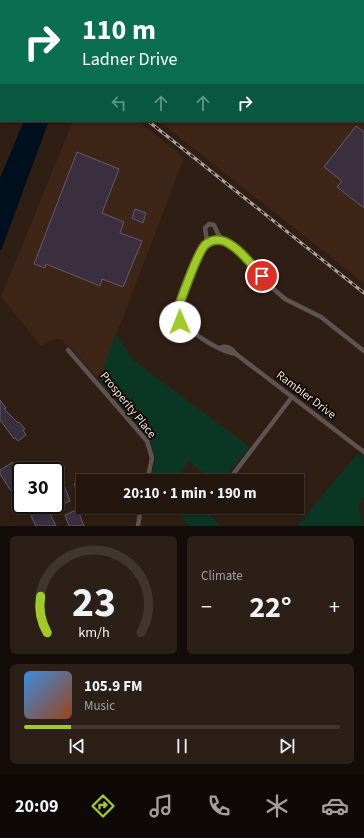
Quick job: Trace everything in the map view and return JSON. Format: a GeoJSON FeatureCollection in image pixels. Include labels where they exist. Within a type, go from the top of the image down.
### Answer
{"type":"FeatureCollection","features":[{"type":"Feature","properties":{"kind":"street"},"geometry":{"type":"LineString","coordinates":[[184,325],[178,318],[177,312],[199,254],[207,241],[205,228],[209,224],[214,225],[218,234],[224,241],[236,248],[270,286],[285,299],[321,317],[364,351]]}},
{"type":"Feature","properties":{"kind":"street"},"geometry":{"type":"LineString","coordinates":[[205,245],[214,240],[224,241]]}},
{"type":"Feature","properties":{"kind":"street"},"geometry":{"type":"LineString","coordinates":[[178,308],[165,316],[164,321],[169,326],[176,324],[184,325]]}},
{"type":"Feature","properties":{"kind":"street","name":"Rambler Drive"},"geometry":{"type":"LineString","coordinates":[[184,325],[223,351],[236,354],[364,452]]}},
{"type":"Feature","properties":{"kind":"street","name":"Prosperity Place"},"geometry":{"type":"LineString","coordinates":[[68,350],[147,441],[152,458],[149,474]]}},
{"type":"Feature","properties":{"kind":"street"},"geometry":{"type":"LineString","coordinates":[[233,474],[292,397]]}},
{"type":"Feature","properties":{"kind":"street"},"geometry":{"type":"LineString","coordinates":[[138,526],[140,514]]}},
{"type":"Feature","properties":{"kind":"shaded area"},"geometry":{"type":"Polygon","coordinates":[[[73,122],[139,122],[184,158],[99,380],[62,340],[56,339],[41,346],[1,297],[73,122]]]}},
{"type":"Feature","properties":{"kind":"shaded area"},"geometry":{"type":"Polygon","coordinates":[[[160,122],[364,122],[364,283],[160,122]]]}},
{"type":"Feature","properties":{"kind":"green space"},"geometry":{"type":"Polygon","coordinates":[[[116,334],[133,360],[250,447],[228,474],[205,474],[188,461],[181,474],[152,474],[155,459],[150,441],[99,380],[116,334]]]}},
{"type":"Feature","properties":{"kind":"green space"},"geometry":{"type":"Polygon","coordinates":[[[358,453],[364,458],[364,497],[359,504],[361,519],[364,526],[297,526],[358,453]]]}},
{"type":"Feature","properties":{"kind":"green space"},"geometry":{"type":"Polygon","coordinates":[[[179,514],[209,514],[220,526],[189,526],[179,514]]]}},
{"type":"Feature","properties":{"kind":"water"},"geometry":{"type":"Polygon","coordinates":[[[24,122],[48,122],[0,251],[0,178],[24,122]]]}},
{"type":"Feature","properties":{"kind":"building"},"geometry":{"type":"Polygon","coordinates":[[[356,126],[364,132],[364,208],[337,187],[342,181],[324,167],[356,126]]]}},
{"type":"Feature","properties":{"kind":"building"},"geometry":{"type":"Polygon","coordinates":[[[77,152],[119,169],[102,213],[124,222],[120,233],[142,241],[123,287],[102,279],[100,286],[46,264],[45,268],[34,264],[77,152]]]}},
{"type":"Feature","properties":{"kind":"building"},"geometry":{"type":"Polygon","coordinates":[[[135,209],[146,213],[143,223],[132,218],[135,209]]]}},
{"type":"Feature","properties":{"kind":"building"},"geometry":{"type":"Polygon","coordinates":[[[0,400],[6,408],[4,409],[25,429],[23,430],[26,435],[18,441],[15,438],[14,439],[0,420],[0,400]]]}},
{"type":"Feature","properties":{"kind":"building"},"geometry":{"type":"Polygon","coordinates":[[[12,463],[11,491],[0,474],[0,470],[12,463]]]}},
{"type":"Feature","properties":{"kind":"building"},"geometry":{"type":"Polygon","coordinates":[[[64,485],[70,501],[64,504],[64,485]]]}},
{"type":"Feature","properties":{"kind":"building"},"geometry":{"type":"Polygon","coordinates":[[[76,510],[76,514],[79,514],[84,526],[69,526],[65,515],[76,510]]]}},
{"type":"Feature","properties":{"kind":"building"},"geometry":{"type":"Polygon","coordinates":[[[35,514],[50,514],[56,526],[36,526],[31,516],[35,514]]]}},
{"type":"Feature","properties":{"kind":"railway"},"geometry":{"type":"LineString","coordinates":[[149,122],[364,293]]}},
{"type":"Feature","properties":{"kind":"route"},"geometry":{"type":"LineString","coordinates":[[180,322],[177,314],[178,308],[199,254],[205,245],[210,242],[219,240],[230,244],[236,248],[262,276]]}}]}
